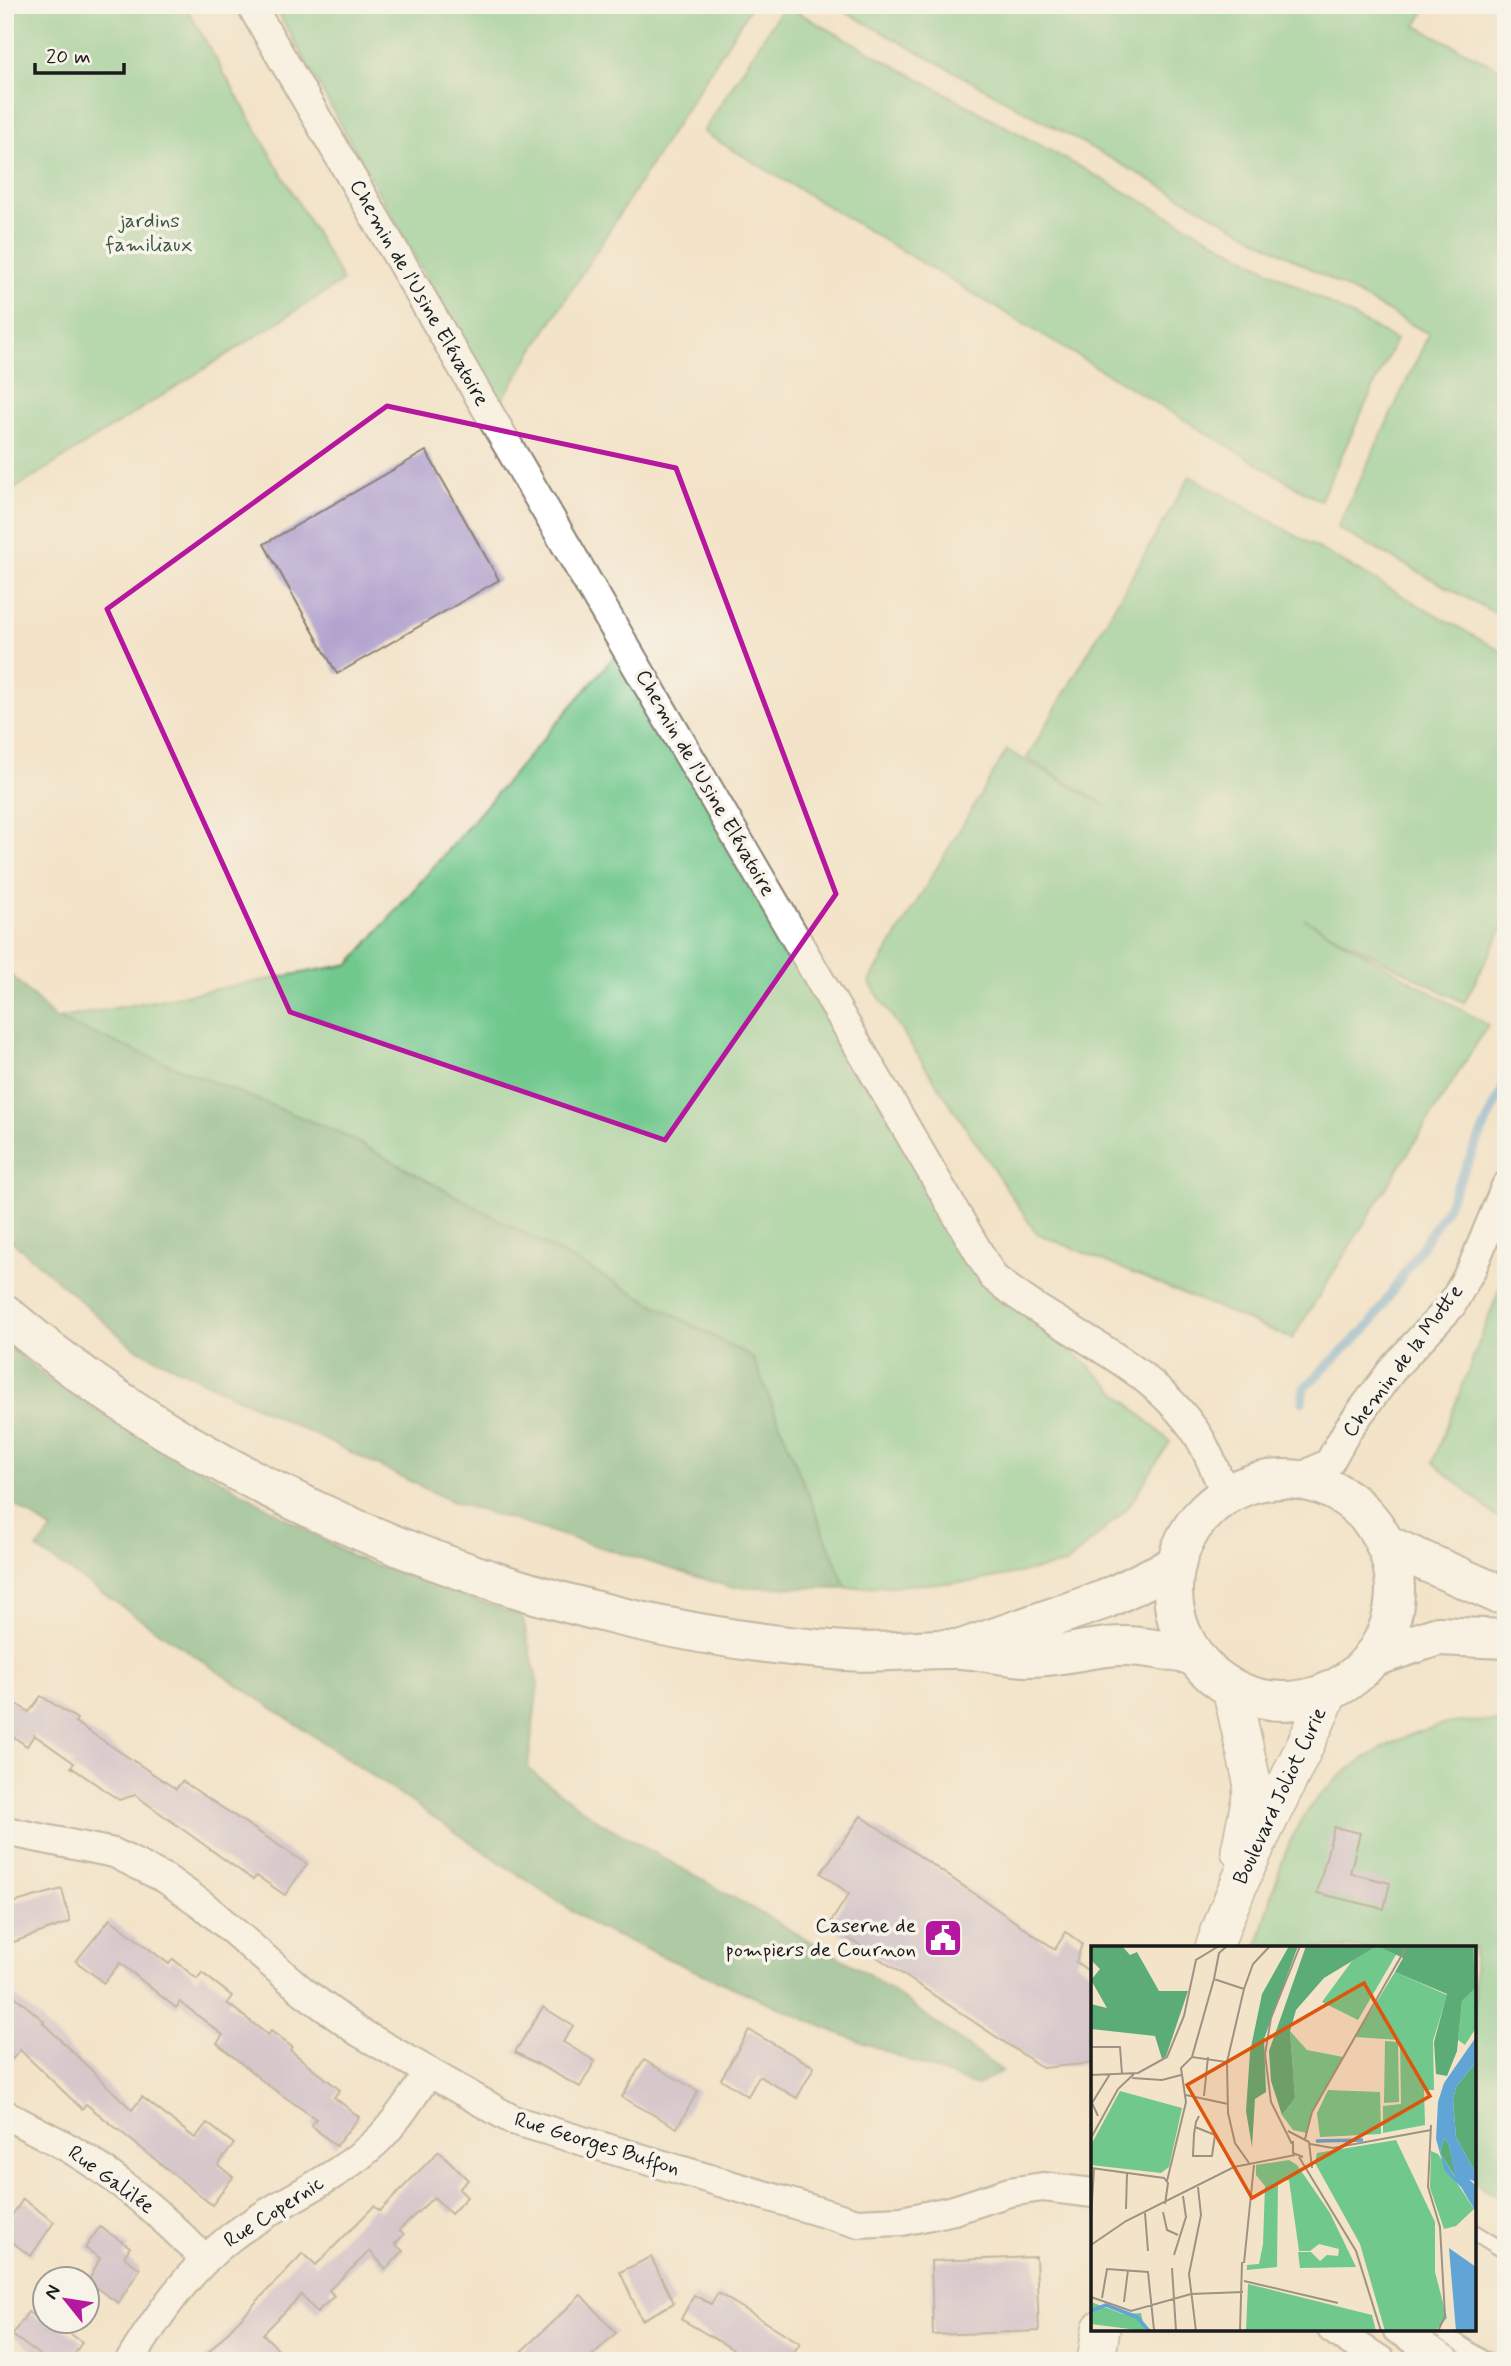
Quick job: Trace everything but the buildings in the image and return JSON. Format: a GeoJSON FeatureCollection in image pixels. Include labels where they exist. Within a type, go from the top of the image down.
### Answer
{"type":"FeatureCollection","features":[{"type":"Feature","properties":{"kind":"main road"},"geometry":{"type":"LineString","coordinates":[[5,1314],[140,1412],[245,1474],[353,1527],[479,1578],[657,1627],[749,1642],[899,1654],[959,1649],[1029,1657],[1124,1646],[1194,1655]]}},
{"type":"Feature","properties":{"kind":"main road"},"geometry":{"type":"LineString","coordinates":[[1296,1480],[1332,1490],[1369,1519],[1385,1544],[1395,1583],[1394,1603],[1390,1623],[1371,1658],[1352,1677],[1329,1692],[1290,1701],[1269,1700],[1231,1688],[1204,1668],[1194,1655],[1178,1621],[1173,1584],[1176,1565],[1195,1525],[1227,1496],[1260,1482],[1296,1480]]}},
{"type":"Feature","properties":{"kind":"main road"},"geometry":{"type":"LineString","coordinates":[[1385,1544],[1506,1595]]}},
{"type":"Feature","properties":{"kind":"main road"},"geometry":{"type":"LineString","coordinates":[[959,1649],[1106,1599],[1176,1565]]}},
{"type":"Feature","properties":{"kind":"main road"},"geometry":{"type":"LineString","coordinates":[[1371,1658],[1438,1636],[1506,1639]]}},
{"type":"Feature","properties":{"kind":"street","name":"Chemin de l'Usine Elévatoire"},"geometry":{"type":"LineString","coordinates":[[251,5],[993,1277],[1025,1303],[1122,1361],[1155,1386],[1199,1437],[1227,1496]]}},
{"type":"Feature","properties":{"kind":"street","name":"Chemin de la Motte"},"geometry":{"type":"LineString","coordinates":[[1296,1480],[1329,1463],[1348,1429],[1395,1366],[1451,1306],[1472,1268],[1506,1186]]}},
{"type":"Feature","properties":{"kind":"street","name":"Boulevard Joliot Curie"},"geometry":{"type":"LineString","coordinates":[[1215,1946],[1230,1900],[1253,1786],[1231,1688]]}},
{"type":"Feature","properties":{"kind":"street","name":"Boulevard Joliot Curie"},"geometry":{"type":"LineString","coordinates":[[1230,1900],[1307,1746],[1329,1692]]}},
{"type":"Feature","properties":{"kind":"street","name":"Rue Georges Buffon"},"geometry":{"type":"LineString","coordinates":[[5,1831],[114,1853],[166,1880],[203,1905],[304,1992],[359,2032],[428,2074],[513,2120],[858,2223],[902,2221],[954,2210],[1009,2192],[1043,2187],[1091,2193]]}},
{"type":"Feature","properties":{"kind":"street","name":"Rue Copernic"},"geometry":{"type":"LineString","coordinates":[[130,2361],[174,2294],[205,2260],[231,2237],[316,2185],[376,2142],[428,2074]]}},
{"type":"Feature","properties":{"kind":"street","name":"Rue Galilée"},"geometry":{"type":"LineString","coordinates":[[5,2114],[72,2150],[124,2185],[171,2225],[205,2260]]}},
{"type":"Feature","properties":{"kind":"street"},"geometry":{"type":"LineString","coordinates":[[1096,2361],[1101,2331]]}},
{"type":"Feature","properties":{"kind":"street"},"geometry":{"type":"LineString","coordinates":[[1335,2331],[1381,2361]]}},
{"type":"Feature","properties":{"kind":"street"},"geometry":{"type":"LineString","coordinates":[[1400,2331],[1447,2361]]}},
{"type":"Feature","properties":{"kind":"lane"},"geometry":{"type":"LineString","coordinates":[[1476,2233],[1506,2252]]}},
{"type":"Feature","properties":{"kind":"lane"},"geometry":{"type":"LineString","coordinates":[[1441,2331],[1487,2361]]}},
{"type":"Feature","properties":{"kind":"highlighted area"},"geometry":{"type":"Polygon","coordinates":[[[387,406],[676,468],[836,894],[665,1140],[290,1012],[107,609],[387,406]]]}},
{"type":"Feature","properties":{"kind":"green space","name":"jardins familiaux"},"geometry":{"type":"Polygon","coordinates":[[[5,5],[185,5],[343,281],[5,495],[5,5]]]}},
{"type":"Feature","properties":{"kind":"green space"},"geometry":{"type":"Polygon","coordinates":[[[274,5],[752,5],[498,406],[274,5]]]}},
{"type":"Feature","properties":{"kind":"green space"},"geometry":{"type":"Polygon","coordinates":[[[784,5],[1396,340],[1320,501],[703,132],[784,5]]]}},
{"type":"Feature","properties":{"kind":"green space"},"geometry":{"type":"Polygon","coordinates":[[[833,5],[1428,5],[1416,26],[1506,72],[1506,619],[1337,528],[1429,334],[833,5]]]}},
{"type":"Feature","properties":{"kind":"green space"},"geometry":{"type":"Polygon","coordinates":[[[1190,476],[1506,654],[1506,922],[1464,1003],[1304,919],[1488,1025],[1292,1339],[1036,1233],[869,982],[1007,750],[1106,806],[1027,758],[1190,476]]]}},
{"type":"Feature","properties":{"kind":"green space"},"geometry":{"type":"Polygon","coordinates":[[[624,645],[993,1277],[1170,1442],[1126,1510],[1066,1564],[972,1582],[846,1588],[753,1358],[340,1133],[56,1019],[350,964],[624,645]]]}},
{"type":"Feature","properties":{"kind":"green space"},"geometry":{"type":"Polygon","coordinates":[[[5,969],[56,1019],[340,1133],[753,1358],[846,1588],[730,1587],[453,1502],[133,1347],[5,1235],[5,969]]]}},
{"type":"Feature","properties":{"kind":"green space"},"geometry":{"type":"Polygon","coordinates":[[[1506,1272],[1506,1525],[1433,1462],[1506,1272]]]}},
{"type":"Feature","properties":{"kind":"green space"},"geometry":{"type":"Polygon","coordinates":[[[5,1343],[52,1382],[353,1557],[522,1616],[538,1684],[528,1769],[597,1820],[870,1975],[1002,2071],[976,2086],[830,2030],[596,1927],[37,1549],[52,1530],[5,1498],[5,1343]]]}},
{"type":"Feature","properties":{"kind":"green space"},"geometry":{"type":"Polygon","coordinates":[[[1506,1721],[1506,1985],[1494,2013],[1506,2016],[1506,2202],[1476,2184],[1476,1946],[1258,1946],[1290,1842],[1307,1811],[1319,1796],[1350,1769],[1385,1747],[1422,1730],[1457,1722],[1506,1721]]]}},
{"type":"Feature","properties":{"kind":"waterway"},"geometry":{"type":"LineString","coordinates":[[1302,1402],[1304,1388],[1370,1325],[1445,1211],[1506,1081]]}},
{"type":"Feature","properties":{"kind":"place","name":"Caserne de pompiers de Cournon"},"geometry":{"type":"Point","coordinates":[943,1938]}}]}
